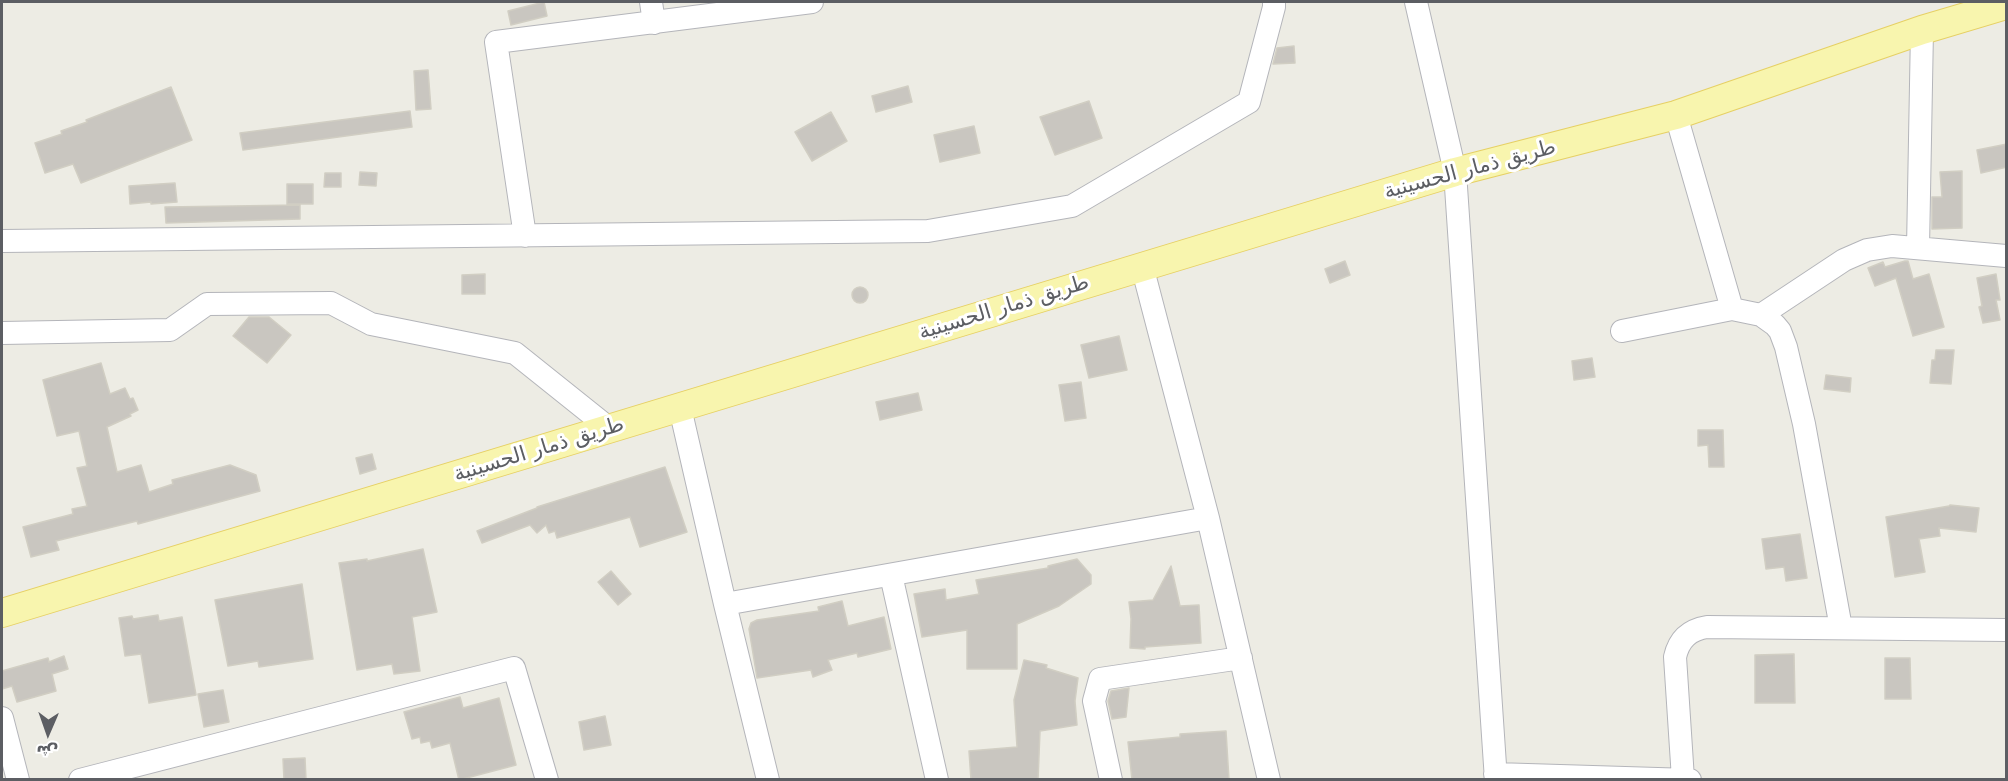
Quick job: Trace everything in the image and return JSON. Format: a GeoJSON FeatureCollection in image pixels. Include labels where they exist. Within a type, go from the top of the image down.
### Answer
{"type":"FeatureCollection","features":[{"type":"Feature","properties":{"kind":"main road","name":"طريق ذمار الحسينية"},"geometry":{"type":"LineString","coordinates":[[2,613],[1455,172],[1676,115],[1922,30],[2007,5]]}},
{"type":"Feature","properties":{"kind":"street"},"geometry":{"type":"LineString","coordinates":[[525,236],[496,42],[652,12],[812,2]]}},
{"type":"Feature","properties":{"kind":"street"},"geometry":{"type":"LineString","coordinates":[[2,241],[928,231],[1072,206],[1249,102],[1275,7],[1274,2]]}},
{"type":"Feature","properties":{"kind":"street"},"geometry":{"type":"LineString","coordinates":[[1416,2],[1455,172],[1496,777],[1690,780]]}},
{"type":"Feature","properties":{"kind":"street"},"geometry":{"type":"LineString","coordinates":[[1918,248],[1922,30]]}},
{"type":"Feature","properties":{"kind":"street"},"geometry":{"type":"LineString","coordinates":[[1676,115],[1732,309]]}},
{"type":"Feature","properties":{"kind":"street"},"geometry":{"type":"LineString","coordinates":[[1761,315],[1844,260],[1867,250],[1892,246],[2007,256]]}},
{"type":"Feature","properties":{"kind":"street"},"geometry":{"type":"LineString","coordinates":[[1142,266],[1208,518],[1269,780]]}},
{"type":"Feature","properties":{"kind":"street"},"geometry":{"type":"LineString","coordinates":[[2,333],[170,330],[207,304],[330,303],[371,324],[515,353],[610,429]]}},
{"type":"Feature","properties":{"kind":"street"},"geometry":{"type":"LineString","coordinates":[[1622,331],[1732,309],[1761,315],[1775,324],[1786,347],[1804,424],[1841,628]]}},
{"type":"Feature","properties":{"kind":"street"},"geometry":{"type":"LineString","coordinates":[[680,408],[768,780]]}},
{"type":"Feature","properties":{"kind":"street"},"geometry":{"type":"LineString","coordinates":[[725,604],[1208,518]]}},
{"type":"Feature","properties":{"kind":"street"},"geometry":{"type":"LineString","coordinates":[[891,575],[937,780]]}},
{"type":"Feature","properties":{"kind":"street"},"geometry":{"type":"LineString","coordinates":[[1683,779],[1675,657],[1676,649],[1691,631],[1707,627],[2007,630]]}},
{"type":"Feature","properties":{"kind":"street"},"geometry":{"type":"LineString","coordinates":[[1111,780],[1094,701],[1100,679],[1241,658]]}},
{"type":"Feature","properties":{"kind":"street"},"geometry":{"type":"LineString","coordinates":[[80,780],[514,668],[547,780]]}},
{"type":"Feature","properties":{"kind":"street"},"geometry":{"type":"LineString","coordinates":[[2,718],[18,780]]}},
{"type":"Feature","properties":{"kind":"building"},"geometry":{"type":"Polygon","coordinates":[[[544,2],[547,16],[511,25],[508,11],[544,2]]]}},
{"type":"Feature","properties":{"kind":"building"},"geometry":{"type":"Polygon","coordinates":[[[1294,46],[1295,63],[1273,64],[1277,48],[1294,46]]]}},
{"type":"Feature","properties":{"kind":"building"},"geometry":{"type":"Polygon","coordinates":[[[428,70],[431,109],[416,110],[414,71],[428,70]]]}},
{"type":"Feature","properties":{"kind":"building"},"geometry":{"type":"Polygon","coordinates":[[[908,86],[912,102],[876,112],[872,96],[908,86]]]}},
{"type":"Feature","properties":{"kind":"building"},"geometry":{"type":"Polygon","coordinates":[[[171,87],[192,140],[81,183],[73,164],[45,173],[35,143],[62,134],[61,131],[87,122],[86,120],[171,87]]]}},
{"type":"Feature","properties":{"kind":"building"},"geometry":{"type":"Polygon","coordinates":[[[1089,101],[1102,138],[1055,155],[1040,117],[1089,101]]]}},
{"type":"Feature","properties":{"kind":"building"},"geometry":{"type":"Polygon","coordinates":[[[410,111],[412,127],[243,150],[240,133],[410,111]]]}},
{"type":"Feature","properties":{"kind":"building"},"geometry":{"type":"Polygon","coordinates":[[[831,112],[847,141],[812,161],[795,132],[831,112]]]}},
{"type":"Feature","properties":{"kind":"building"},"geometry":{"type":"Polygon","coordinates":[[[974,126],[980,153],[940,162],[934,135],[974,126]]]}},
{"type":"Feature","properties":{"kind":"building"},"geometry":{"type":"Polygon","coordinates":[[[2007,144],[2007,167],[1981,173],[1977,150],[2007,144]]]}},
{"type":"Feature","properties":{"kind":"building"},"geometry":{"type":"Polygon","coordinates":[[[1962,171],[1962,228],[1932,229],[1932,197],[1942,197],[1940,172],[1962,171]]]}},
{"type":"Feature","properties":{"kind":"building"},"geometry":{"type":"Polygon","coordinates":[[[360,172],[377,173],[376,186],[359,185],[360,172]]]}},
{"type":"Feature","properties":{"kind":"building"},"geometry":{"type":"Polygon","coordinates":[[[325,173],[341,173],[341,187],[324,187],[325,173]]]}},
{"type":"Feature","properties":{"kind":"building"},"geometry":{"type":"Polygon","coordinates":[[[175,183],[177,202],[130,204],[129,186],[175,183]]]}},
{"type":"Feature","properties":{"kind":"building"},"geometry":{"type":"Polygon","coordinates":[[[287,184],[313,184],[313,204],[287,204],[287,184]]]}},
{"type":"Feature","properties":{"kind":"building"},"geometry":{"type":"Polygon","coordinates":[[[300,205],[300,219],[166,223],[165,207],[300,205]]]}},
{"type":"Feature","properties":{"kind":"building"},"geometry":{"type":"Polygon","coordinates":[[[1345,261],[1350,275],[1330,283],[1325,269],[1345,261]]]}},
{"type":"Feature","properties":{"kind":"building"},"geometry":{"type":"Polygon","coordinates":[[[1908,261],[1913,279],[1929,274],[1944,327],[1913,336],[1896,278],[1875,286],[1868,268],[1883,262],[1885,267],[1908,261]]]}},
{"type":"Feature","properties":{"kind":"building"},"geometry":{"type":"Polygon","coordinates":[[[485,274],[485,294],[462,294],[462,275],[485,274]]]}},
{"type":"Feature","properties":{"kind":"building"},"geometry":{"type":"Polygon","coordinates":[[[1996,274],[2000,300],[1996,300],[2000,320],[1983,323],[1979,307],[1982,306],[1977,278],[1996,274]]]}},
{"type":"Feature","properties":{"kind":"building"},"geometry":{"type":"Polygon","coordinates":[[[860,287],[868,295],[860,303],[852,295],[860,287]]]}},
{"type":"Feature","properties":{"kind":"building"},"geometry":{"type":"Polygon","coordinates":[[[249,317],[269,317],[291,335],[267,363],[233,336],[249,317]]]}},
{"type":"Feature","properties":{"kind":"building"},"geometry":{"type":"Polygon","coordinates":[[[1119,336],[1127,370],[1089,378],[1081,345],[1119,336]]]}},
{"type":"Feature","properties":{"kind":"building"},"geometry":{"type":"Polygon","coordinates":[[[1936,350],[1954,350],[1951,384],[1930,383],[1932,360],[1935,360],[1936,350]]]}},
{"type":"Feature","properties":{"kind":"building"},"geometry":{"type":"Polygon","coordinates":[[[1592,358],[1595,377],[1574,380],[1572,361],[1592,358]]]}},
{"type":"Feature","properties":{"kind":"building"},"geometry":{"type":"Polygon","coordinates":[[[101,363],[110,394],[125,388],[130,399],[133,398],[138,410],[130,414],[131,416],[107,427],[117,472],[141,465],[149,492],[173,484],[172,480],[230,465],[256,475],[260,491],[138,524],[137,521],[56,541],[59,550],[31,557],[23,527],[73,514],[72,509],[87,506],[77,468],[87,466],[79,431],[57,436],[43,380],[101,363]]]}},
{"type":"Feature","properties":{"kind":"building"},"geometry":{"type":"Polygon","coordinates":[[[1826,375],[1851,378],[1850,392],[1824,389],[1826,375]]]}},
{"type":"Feature","properties":{"kind":"building"},"geometry":{"type":"Polygon","coordinates":[[[1081,382],[1086,418],[1065,421],[1059,385],[1081,382]]]}},
{"type":"Feature","properties":{"kind":"building"},"geometry":{"type":"Polygon","coordinates":[[[918,393],[922,410],[880,420],[876,402],[918,393]]]}},
{"type":"Feature","properties":{"kind":"building"},"geometry":{"type":"Polygon","coordinates":[[[1698,430],[1723,430],[1724,467],[1709,467],[1708,445],[1698,446],[1698,430]]]}},
{"type":"Feature","properties":{"kind":"building"},"geometry":{"type":"Polygon","coordinates":[[[372,454],[376,469],[360,474],[356,458],[372,454]]]}},
{"type":"Feature","properties":{"kind":"building"},"geometry":{"type":"Polygon","coordinates":[[[665,467],[687,532],[640,547],[630,517],[557,538],[555,531],[549,533],[546,525],[537,533],[530,525],[482,543],[477,531],[537,507],[665,467]]]}},
{"type":"Feature","properties":{"kind":"building"},"geometry":{"type":"Polygon","coordinates":[[[1950,505],[1979,508],[1976,532],[1939,528],[1940,536],[1919,539],[1925,572],[1895,577],[1886,517],[1950,505]]]}},
{"type":"Feature","properties":{"kind":"building"},"geometry":{"type":"Polygon","coordinates":[[[1800,534],[1807,578],[1786,581],[1784,567],[1766,569],[1762,539],[1800,534]]]}},
{"type":"Feature","properties":{"kind":"building"},"geometry":{"type":"Polygon","coordinates":[[[423,549],[437,612],[412,617],[420,671],[394,674],[392,664],[357,670],[339,563],[367,559],[367,561],[423,549]]]}},
{"type":"Feature","properties":{"kind":"building"},"geometry":{"type":"Polygon","coordinates":[[[1077,559],[1091,575],[1091,584],[1059,606],[1017,624],[1017,669],[967,669],[967,630],[922,637],[914,594],[945,589],[946,600],[979,594],[976,580],[1048,568],[1048,566],[1077,559]]]}},
{"type":"Feature","properties":{"kind":"building"},"geometry":{"type":"Polygon","coordinates":[[[1171,566],[1180,606],[1199,605],[1201,643],[1145,647],[1145,649],[1130,648],[1129,602],[1153,600],[1171,566]]]}},
{"type":"Feature","properties":{"kind":"building"},"geometry":{"type":"Polygon","coordinates":[[[611,571],[631,594],[618,605],[598,582],[611,571]]]}},
{"type":"Feature","properties":{"kind":"building"},"geometry":{"type":"Polygon","coordinates":[[[302,584],[313,659],[259,667],[258,661],[228,666],[215,600],[302,584]]]}},
{"type":"Feature","properties":{"kind":"building"},"geometry":{"type":"Polygon","coordinates":[[[842,601],[848,626],[884,617],[891,649],[858,657],[857,653],[828,660],[832,670],[813,677],[811,670],[757,678],[749,629],[751,623],[757,620],[819,611],[818,607],[842,601]]]}},
{"type":"Feature","properties":{"kind":"building"},"geometry":{"type":"Polygon","coordinates":[[[158,615],[159,621],[182,617],[196,695],[149,703],[141,654],[125,656],[119,618],[132,616],[133,619],[158,615]]]}},
{"type":"Feature","properties":{"kind":"building"},"geometry":{"type":"Polygon","coordinates":[[[1794,654],[1795,703],[1755,703],[1755,655],[1794,654]]]}},
{"type":"Feature","properties":{"kind":"building"},"geometry":{"type":"Polygon","coordinates":[[[64,656],[68,669],[52,674],[56,691],[17,702],[12,686],[2,689],[2,671],[48,658],[49,662],[64,656]]]}},
{"type":"Feature","properties":{"kind":"building"},"geometry":{"type":"Polygon","coordinates":[[[1885,658],[1910,658],[1911,699],[1885,699],[1885,658]]]}},
{"type":"Feature","properties":{"kind":"building"},"geometry":{"type":"Polygon","coordinates":[[[1024,660],[1047,665],[1046,668],[1078,678],[1075,701],[1077,725],[1040,731],[1038,780],[971,780],[969,751],[1017,747],[1014,700],[1024,660]]]}},
{"type":"Feature","properties":{"kind":"building"},"geometry":{"type":"Polygon","coordinates":[[[1129,688],[1126,717],[1112,719],[1108,701],[1111,691],[1129,688]]]}},
{"type":"Feature","properties":{"kind":"building"},"geometry":{"type":"Polygon","coordinates":[[[223,690],[229,722],[204,727],[198,694],[223,690]]]}},
{"type":"Feature","properties":{"kind":"building"},"geometry":{"type":"Polygon","coordinates":[[[460,697],[463,708],[499,698],[516,765],[459,780],[450,743],[432,748],[430,741],[421,743],[420,737],[412,739],[404,712],[460,697]]]}},
{"type":"Feature","properties":{"kind":"building"},"geometry":{"type":"Polygon","coordinates":[[[605,716],[611,745],[584,750],[579,722],[605,716]]]}},
{"type":"Feature","properties":{"kind":"building"},"geometry":{"type":"Polygon","coordinates":[[[1226,731],[1229,780],[1132,780],[1128,742],[1180,737],[1180,734],[1226,731]]]}},
{"type":"Feature","properties":{"kind":"building"},"geometry":{"type":"Polygon","coordinates":[[[305,758],[306,780],[284,780],[283,759],[305,758]]]}}]}
